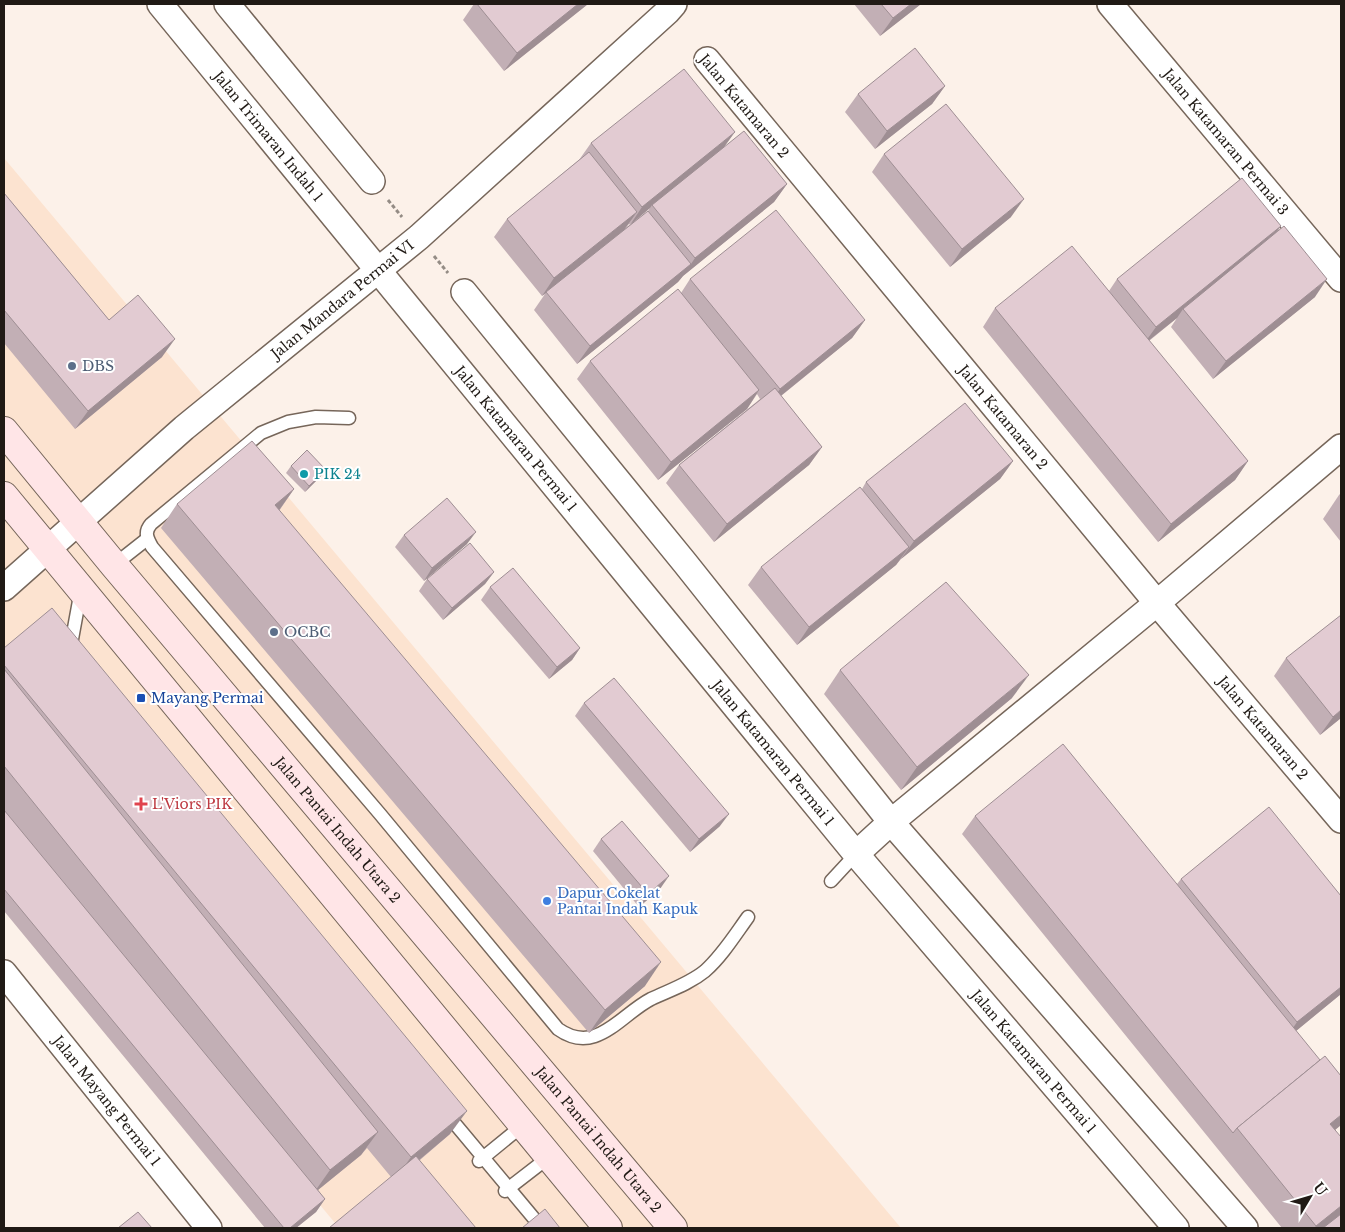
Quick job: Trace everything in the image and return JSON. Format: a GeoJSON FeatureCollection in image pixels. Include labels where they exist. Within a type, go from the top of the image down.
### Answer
{"type":"FeatureCollection","features":[{"type":"Feature","properties":{"kind":"street","name":"Jalan Trimaran Indah 1"},"geometry":{"type":"LineString","coordinates":[[160,4],[378,270]]}},
{"type":"Feature","properties":{"kind":"street"},"geometry":{"type":"LineString","coordinates":[[227,4],[372,181]]}},
{"type":"Feature","properties":{"kind":"street","name":"Jalan Mandara Permai VI"},"geometry":{"type":"LineString","coordinates":[[4,588],[77,521],[184,428],[419,237],[674,4]]}},
{"type":"Feature","properties":{"kind":"street","name":"Jalan Katamaran Permai 3"},"geometry":{"type":"LineString","coordinates":[[1110,4],[1341,279]]}},
{"type":"Feature","properties":{"kind":"street","name":"Jalan Katamaran 2"},"geometry":{"type":"LineString","coordinates":[[706,60],[1157,603],[1341,820]]}},
{"type":"Feature","properties":{"kind":"street","name":"Jalan Katamaran Permai 1"},"geometry":{"type":"LineString","coordinates":[[378,270],[856,854],[1176,1228]]}},
{"type":"Feature","properties":{"kind":"street"},"geometry":{"type":"LineString","coordinates":[[464,292],[685,563],[891,822],[1245,1228]]}},
{"type":"Feature","properties":{"kind":"street","name":"Jalan Pantai Indah Utara 2"},"geometry":{"type":"LineString","coordinates":[[4,431],[77,521],[673,1228]]}},
{"type":"Feature","properties":{"kind":"street"},"geometry":{"type":"LineString","coordinates":[[856,854],[891,822],[1157,603],[1341,447]]}},
{"type":"Feature","properties":{"kind":"street"},"geometry":{"type":"LineString","coordinates":[[4,496],[608,1228]]}},
{"type":"Feature","properties":{"kind":"street","name":"Jalan Mayang Permai 1"},"geometry":{"type":"LineString","coordinates":[[4,973],[210,1228]]}},
{"type":"Feature","properties":{"kind":"lane"},"geometry":{"type":"LineString","coordinates":[[349,418],[316,417],[288,422],[262,434],[148,528],[147,539],[152,547],[380,814],[558,1029],[567,1035],[582,1038],[600,1034],[618,1024],[632,1010],[681,986],[705,971],[723,952],[748,917]]}},
{"type":"Feature","properties":{"kind":"lane"},"geometry":{"type":"LineString","coordinates":[[114,565],[147,539]]}},
{"type":"Feature","properties":{"kind":"lane"},"geometry":{"type":"LineString","coordinates":[[70,658],[81,590]]}},
{"type":"Feature","properties":{"kind":"lane"},"geometry":{"type":"LineString","coordinates":[[831,881],[856,854]]}},
{"type":"Feature","properties":{"kind":"lane"},"geometry":{"type":"LineString","coordinates":[[438,1104],[481,1159],[542,1228]]}},
{"type":"Feature","properties":{"kind":"lane"},"geometry":{"type":"LineString","coordinates":[[481,1159],[523,1125]]}},
{"type":"Feature","properties":{"kind":"lane"},"geometry":{"type":"LineString","coordinates":[[507,1189],[549,1157]]}},
{"type":"Feature","properties":{"kind":"shaded area"},"geometry":{"type":"Polygon","coordinates":[[[4,158],[901,1228],[330,1228],[335,1223],[4,826],[4,158]]]}},
{"type":"Feature","properties":{"kind":"building"},"geometry":{"type":"Polygon","coordinates":[[[477,4],[578,4],[517,53],[477,4]]]}},
{"type":"Feature","properties":{"kind":"building"},"geometry":{"type":"Polygon","coordinates":[[[881,4],[911,4],[893,18],[881,4]]]}},
{"type":"Feature","properties":{"kind":"building"},"geometry":{"type":"Polygon","coordinates":[[[915,48],[945,86],[887,131],[858,94],[915,48]]]}},
{"type":"Feature","properties":{"kind":"building"},"geometry":{"type":"Polygon","coordinates":[[[684,69],[735,132],[642,207],[591,143],[684,69]]]}},
{"type":"Feature","properties":{"kind":"building"},"geometry":{"type":"Polygon","coordinates":[[[946,104],[1024,199],[962,249],[884,154],[946,104]]]}},
{"type":"Feature","properties":{"kind":"building"},"geometry":{"type":"Polygon","coordinates":[[[744,131],[787,184],[695,258],[652,205],[744,131]]]}},
{"type":"Feature","properties":{"kind":"building"},"geometry":{"type":"Polygon","coordinates":[[[589,152],[637,212],[554,278],[507,219],[589,152]]]}},
{"type":"Feature","properties":{"kind":"building"},"geometry":{"type":"Polygon","coordinates":[[[1242,178],[1281,226],[1156,327],[1117,279],[1242,178]]]}},
{"type":"Feature","properties":{"kind":"building"},"geometry":{"type":"Polygon","coordinates":[[[4,193],[109,320],[138,295],[175,339],[88,411],[4,310],[4,193]]]}},
{"type":"Feature","properties":{"kind":"building"},"geometry":{"type":"Polygon","coordinates":[[[776,210],[865,320],[780,389],[690,279],[776,210]]]}},
{"type":"Feature","properties":{"kind":"building"},"geometry":{"type":"Polygon","coordinates":[[[648,211],[691,264],[590,346],[546,292],[648,211]]]}},
{"type":"Feature","properties":{"kind":"building"},"geometry":{"type":"Polygon","coordinates":[[[1284,226],[1327,279],[1226,361],[1183,309],[1284,226]]]}},
{"type":"Feature","properties":{"kind":"building"},"geometry":{"type":"Polygon","coordinates":[[[1072,246],[1248,461],[1171,524],[995,308],[1072,246]]]}},
{"type":"Feature","properties":{"kind":"building"},"geometry":{"type":"Polygon","coordinates":[[[678,289],[759,390],[671,462],[590,361],[678,289]]]}},
{"type":"Feature","properties":{"kind":"building"},"geometry":{"type":"Polygon","coordinates":[[[775,388],[822,447],[727,524],[679,465],[775,388]]]}},
{"type":"Feature","properties":{"kind":"building"},"geometry":{"type":"Polygon","coordinates":[[[965,403],[1013,461],[914,541],[866,482],[965,403]]]}},
{"type":"Feature","properties":{"kind":"building"},"geometry":{"type":"Polygon","coordinates":[[[252,441],[294,489],[275,505],[661,962],[605,1010],[177,504],[252,441]]]}},
{"type":"Feature","properties":{"kind":"building","name":"PIK 24"},"geometry":{"type":"Polygon","coordinates":[[[307,450],[326,470],[309,486],[291,466],[307,450]]]}},
{"type":"Feature","properties":{"kind":"building"},"geometry":{"type":"Polygon","coordinates":[[[860,487],[909,547],[809,627],[761,567],[860,487]]]}},
{"type":"Feature","properties":{"kind":"building"},"geometry":{"type":"Polygon","coordinates":[[[447,498],[476,532],[432,568],[404,535],[447,498]]]}},
{"type":"Feature","properties":{"kind":"building"},"geometry":{"type":"Polygon","coordinates":[[[470,543],[494,572],[452,608],[427,579],[470,543]]]}},
{"type":"Feature","properties":{"kind":"building"},"geometry":{"type":"Polygon","coordinates":[[[513,568],[580,648],[557,667],[490,587],[513,568]]]}},
{"type":"Feature","properties":{"kind":"building"},"geometry":{"type":"Polygon","coordinates":[[[946,582],[1029,675],[917,767],[840,670],[946,582]]]}},
{"type":"Feature","properties":{"kind":"building"},"geometry":{"type":"Polygon","coordinates":[[[52,608],[467,1111],[411,1157],[4,665],[4,648],[52,608]]]}},
{"type":"Feature","properties":{"kind":"building"},"geometry":{"type":"Polygon","coordinates":[[[1341,615],[1341,710],[1333,717],[1286,658],[1341,615]]]}},
{"type":"Feature","properties":{"kind":"building"},"geometry":{"type":"Polygon","coordinates":[[[4,669],[378,1132],[330,1170],[4,766],[4,669]]]}},
{"type":"Feature","properties":{"kind":"building"},"geometry":{"type":"Polygon","coordinates":[[[614,678],[729,814],[699,839],[584,703],[614,678]]]}},
{"type":"Feature","properties":{"kind":"building"},"geometry":{"type":"Polygon","coordinates":[[[1063,744],[1320,1060],[1233,1133],[975,816],[1063,744]]]}},
{"type":"Feature","properties":{"kind":"building"},"geometry":{"type":"Polygon","coordinates":[[[1269,807],[1341,896],[1341,987],[1297,1022],[1181,879],[1269,807]]]}},
{"type":"Feature","properties":{"kind":"building"},"geometry":{"type":"Polygon","coordinates":[[[4,810],[325,1199],[290,1228],[284,1228],[4,889],[4,810]]]}},
{"type":"Feature","properties":{"kind":"building"},"geometry":{"type":"Polygon","coordinates":[[[622,821],[669,876],[648,894],[601,839],[622,821]]]}},
{"type":"Feature","properties":{"kind":"building"},"geometry":{"type":"Polygon","coordinates":[[[1325,1056],[1341,1076],[1341,1115],[1330,1124],[1341,1137],[1341,1206],[1316,1226],[1237,1128],[1325,1056]]]}},
{"type":"Feature","properties":{"kind":"building"},"geometry":{"type":"Polygon","coordinates":[[[416,1156],[476,1228],[329,1228],[416,1156]]]}},
{"type":"Feature","properties":{"kind":"building"},"geometry":{"type":"Polygon","coordinates":[[[545,1209],[560,1228],[522,1228],[545,1209]]]}},
{"type":"Feature","properties":{"kind":"building"},"geometry":{"type":"Polygon","coordinates":[[[138,1212],[152,1228],[118,1228],[138,1212]]]}},
{"type":"Feature","properties":{"kind":"building"},"geometry":{"type":"Polygon","coordinates":[[[1341,1214],[1341,1228],[1323,1228],[1341,1214]]]}},
{"type":"Feature","properties":{"kind":"place","name":"DBS"},"geometry":{"type":"Point","coordinates":[72,366]}},
{"type":"Feature","properties":{"kind":"place","name":"PIK 24"},"geometry":{"type":"Point","coordinates":[304,474]}},
{"type":"Feature","properties":{"kind":"place","name":"OCBC"},"geometry":{"type":"Point","coordinates":[274,632]}},
{"type":"Feature","properties":{"kind":"place","name":"Mayang Permai"},"geometry":{"type":"Point","coordinates":[141,698]}},
{"type":"Feature","properties":{"kind":"place","name":"L'Viors PIK"},"geometry":{"type":"Point","coordinates":[141,804]}},
{"type":"Feature","properties":{"kind":"place","name":"Dapur Cokelat Pantai Indah Kapuk"},"geometry":{"type":"Point","coordinates":[547,901]}}]}
